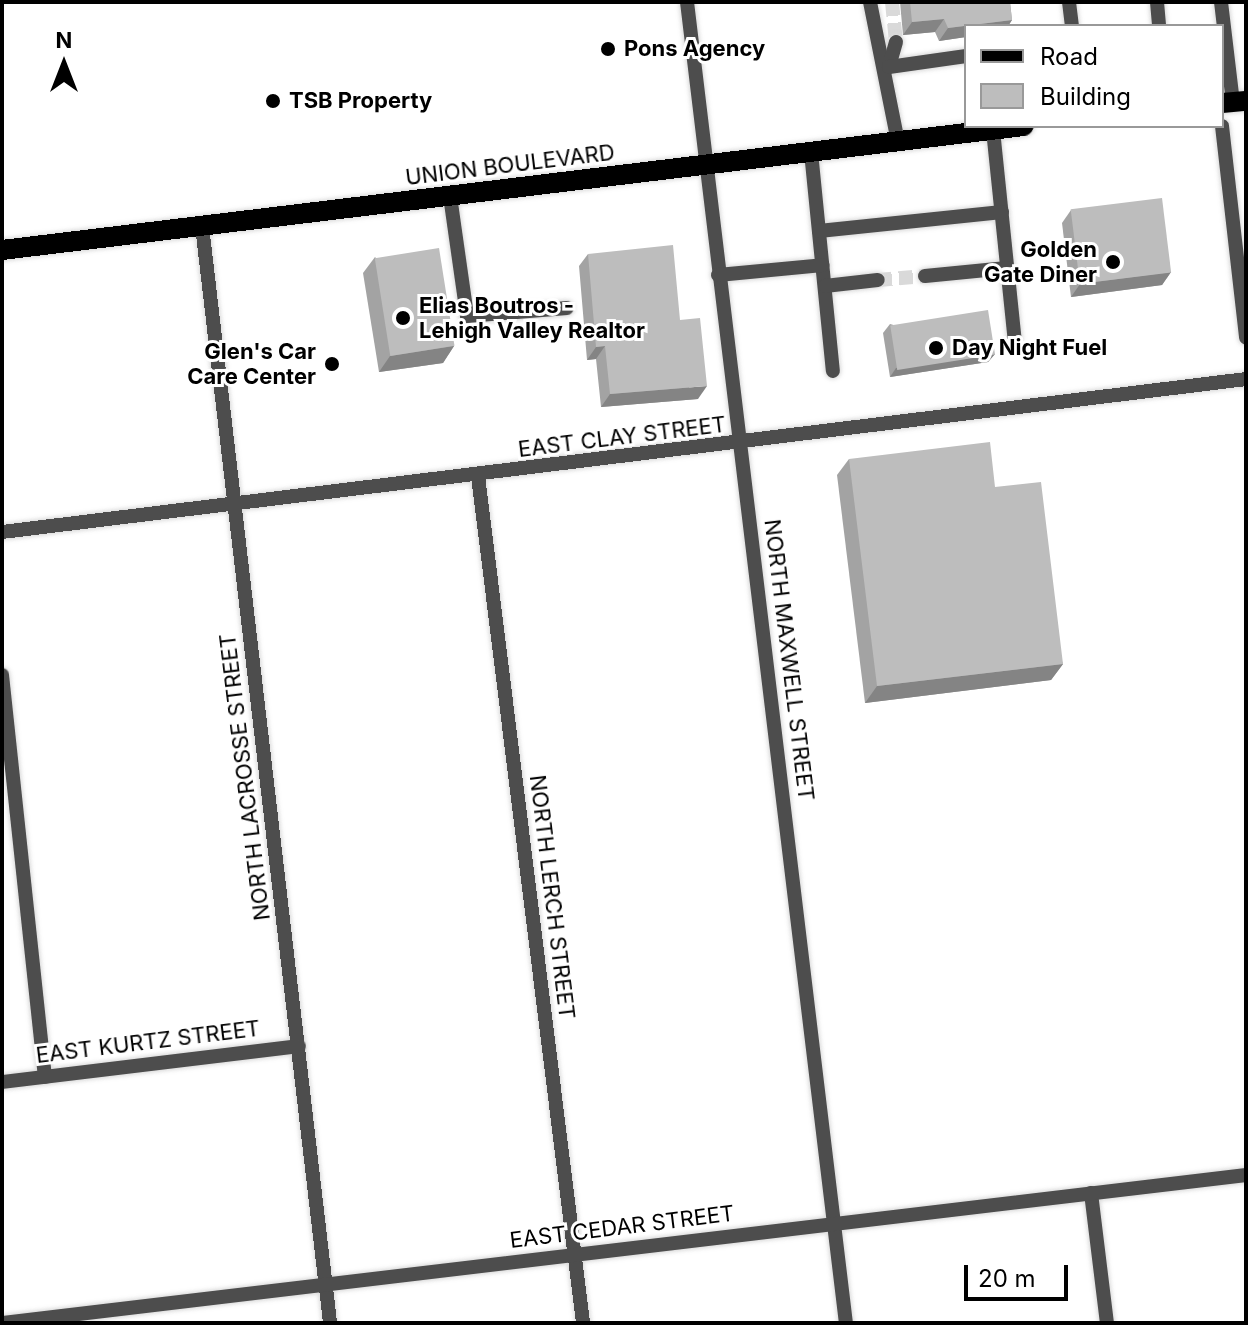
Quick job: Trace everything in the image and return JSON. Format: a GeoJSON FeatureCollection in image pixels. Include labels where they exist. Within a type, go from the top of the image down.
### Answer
{"type":"FeatureCollection","features":[{"type":"Feature","properties":{"kind":"main road","name":"UNION BOULEVARD"},"geometry":{"type":"LineString","coordinates":[[2,250],[1008,128]]}},
{"type":"Feature","properties":{"kind":"street","name":"NORTH MAXWELL STREET"},"geometry":{"type":"LineString","coordinates":[[687,2],[846,1323]]}},
{"type":"Feature","properties":{"kind":"street"},"geometry":{"type":"LineString","coordinates":[[870,2],[875,50],[889,67]]}},
{"type":"Feature","properties":{"kind":"street"},"geometry":{"type":"LineString","coordinates":[[1069,2],[1072,24]]}},
{"type":"Feature","properties":{"kind":"street"},"geometry":{"type":"LineString","coordinates":[[1157,2],[1159,24]]}},
{"type":"Feature","properties":{"kind":"street"},"geometry":{"type":"LineString","coordinates":[[1221,2],[1224,24]]}},
{"type":"Feature","properties":{"kind":"street"},"geometry":{"type":"LineString","coordinates":[[1224,25],[1234,102]]}},
{"type":"Feature","properties":{"kind":"street"},"geometry":{"type":"LineString","coordinates":[[896,42],[889,67],[898,142]]}},
{"type":"Feature","properties":{"kind":"street"},"geometry":{"type":"LineString","coordinates":[[889,67],[964,56]]}},
{"type":"Feature","properties":{"kind":"street"},"geometry":{"type":"LineString","coordinates":[[1222,128],[1246,338]]}},
{"type":"Feature","properties":{"kind":"street"},"geometry":{"type":"LineString","coordinates":[[993,130],[1015,342]]}},
{"type":"Feature","properties":{"kind":"street"},"geometry":{"type":"LineString","coordinates":[[811,152],[833,371]]}},
{"type":"Feature","properties":{"kind":"street"},"geometry":{"type":"LineString","coordinates":[[450,196],[467,316],[567,308]]}},
{"type":"Feature","properties":{"kind":"street"},"geometry":{"type":"LineString","coordinates":[[819,231],[1002,212]]}},
{"type":"Feature","properties":{"kind":"street","name":"NORTH LACROSSE STREET"},"geometry":{"type":"LineString","coordinates":[[202,226],[330,1323]]}},
{"type":"Feature","properties":{"kind":"street"},"geometry":{"type":"LineString","coordinates":[[718,275],[823,265]]}},
{"type":"Feature","properties":{"kind":"street"},"geometry":{"type":"LineString","coordinates":[[925,276],[1007,268]]}},
{"type":"Feature","properties":{"kind":"street"},"geometry":{"type":"LineString","coordinates":[[825,286],[878,280]]}},
{"type":"Feature","properties":{"kind":"street","name":"EAST CLAY STREET"},"geometry":{"type":"LineString","coordinates":[[2,532],[739,445],[1246,379]]}},
{"type":"Feature","properties":{"kind":"street","name":"NORTH LERCH STREET"},"geometry":{"type":"LineString","coordinates":[[478,476],[583,1323]]}},
{"type":"Feature","properties":{"kind":"street"},"geometry":{"type":"LineString","coordinates":[[2,675],[45,1077]]}},
{"type":"Feature","properties":{"kind":"street","name":"EAST KURTZ STREET"},"geometry":{"type":"LineString","coordinates":[[2,1082],[299,1046]]}},
{"type":"Feature","properties":{"kind":"street","name":"EAST CEDAR STREET"},"geometry":{"type":"LineString","coordinates":[[3,1323],[76,1319],[326,1284],[1246,1175]]}},
{"type":"Feature","properties":{"kind":"street"},"geometry":{"type":"LineString","coordinates":[[1091,1193],[1107,1323]]}},
{"type":"Feature","properties":{"kind":"building"},"geometry":{"type":"Polygon","coordinates":[[[910,2],[1010,2],[1012,20],[948,28],[944,19],[912,22],[910,2]]]}},
{"type":"Feature","properties":{"kind":"building"},"geometry":{"type":"Polygon","coordinates":[[[1162,198],[1171,272],[1080,284],[1071,209],[1162,198]]]}},
{"type":"Feature","properties":{"kind":"building"},"geometry":{"type":"Polygon","coordinates":[[[673,245],[680,320],[700,318],[707,386],[610,394],[605,346],[596,347],[588,254],[673,245]]]}},
{"type":"Feature","properties":{"kind":"building","name":"Elias Boutros - Lehigh Valley Realtor"},"geometry":{"type":"Polygon","coordinates":[[[439,248],[454,346],[390,356],[375,258],[439,248]]]}},
{"type":"Feature","properties":{"kind":"building","name":"Day Night Fuel"},"geometry":{"type":"Polygon","coordinates":[[[988,310],[995,354],[897,370],[890,325],[988,310]]]}},
{"type":"Feature","properties":{"kind":"building"},"geometry":{"type":"Polygon","coordinates":[[[990,442],[995,487],[1041,482],[1063,664],[877,686],[849,459],[990,442]]]}},
{"type":"Feature","properties":{"kind":"tunnel"},"geometry":{"type":"LineString","coordinates":[[892,2],[896,42]]}},
{"type":"Feature","properties":{"kind":"tunnel"},"geometry":{"type":"LineString","coordinates":[[878,280],[925,276]]}},
{"type":"Feature","properties":{"kind":"place","name":"Pons Agency"},"geometry":{"type":"Point","coordinates":[608,49]}},
{"type":"Feature","properties":{"kind":"place","name":"TSB Property"},"geometry":{"type":"Point","coordinates":[273,101]}},
{"type":"Feature","properties":{"kind":"place","name":"Golden Gate Diner"},"geometry":{"type":"Point","coordinates":[1113,262]}},
{"type":"Feature","properties":{"kind":"place","name":"Elias Boutros - Lehigh Valley Realtor"},"geometry":{"type":"Point","coordinates":[403,318]}},
{"type":"Feature","properties":{"kind":"place","name":"Day Night Fuel"},"geometry":{"type":"Point","coordinates":[936,348]}},
{"type":"Feature","properties":{"kind":"place","name":"Glen's Car Care Center"},"geometry":{"type":"Point","coordinates":[332,364]}}]}
